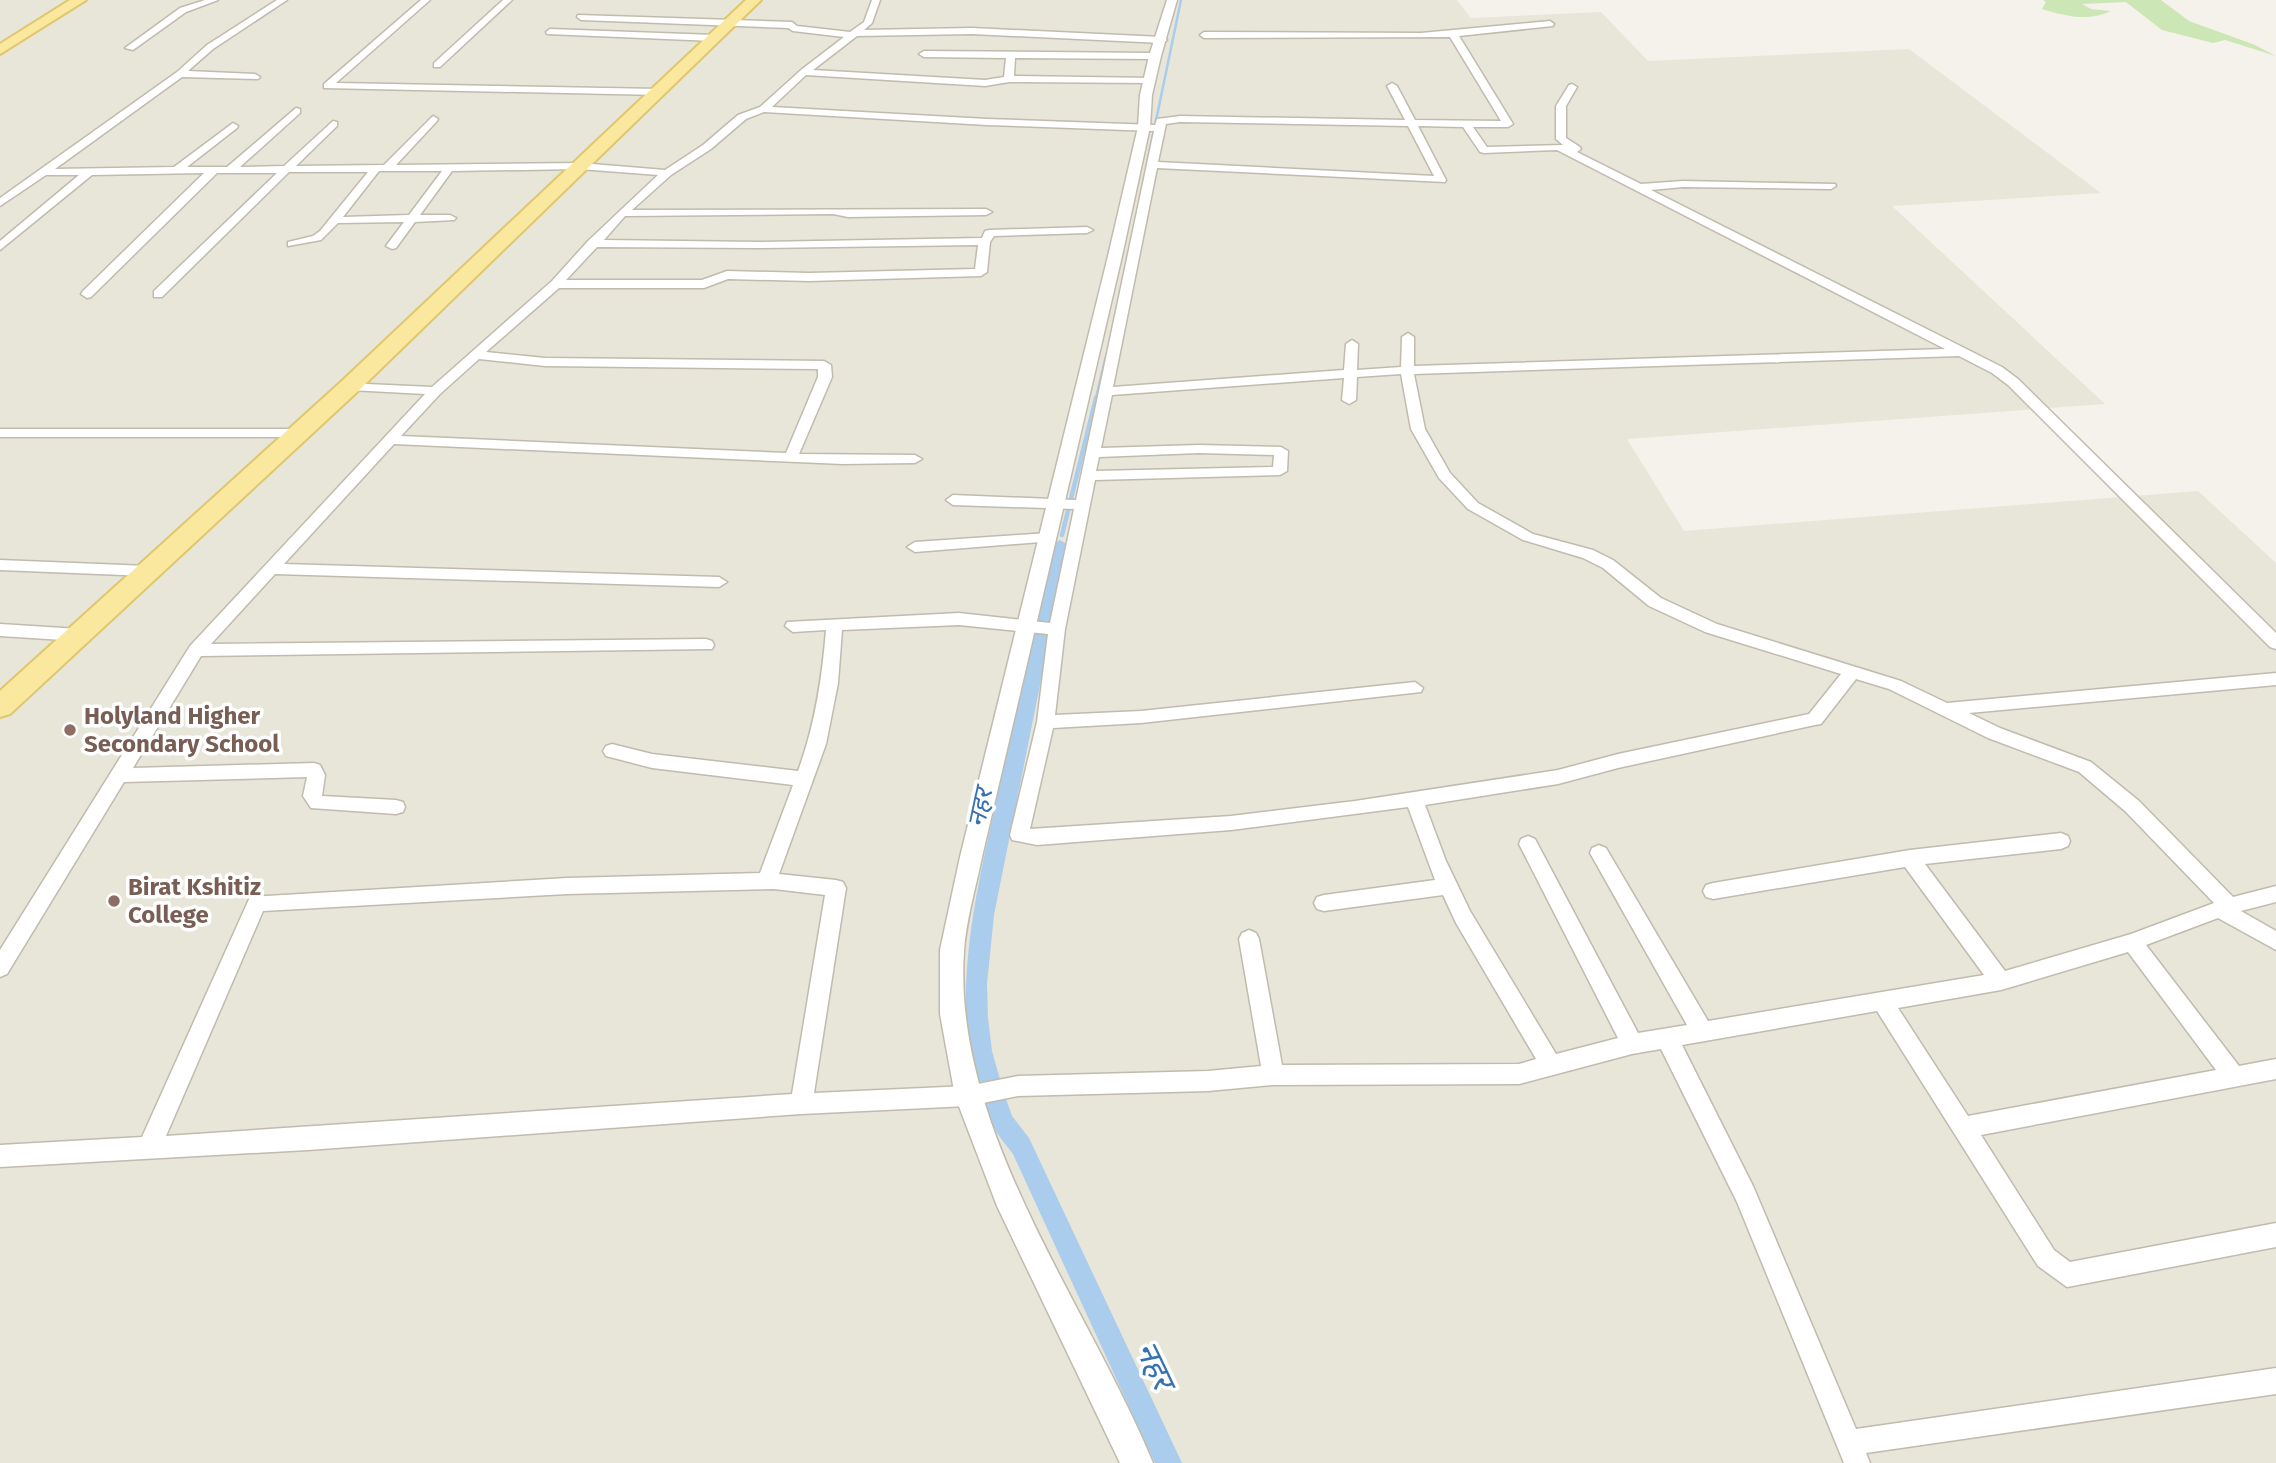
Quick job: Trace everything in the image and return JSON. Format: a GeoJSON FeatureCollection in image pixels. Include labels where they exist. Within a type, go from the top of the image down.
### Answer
{"type":"FeatureCollection","features":[{"type":"Feature","properties":{"kind":"main road"},"geometry":{"type":"LineString","coordinates":[[0,40],[64,0]]}},
{"type":"Feature","properties":{"kind":"main road"},"geometry":{"type":"LineString","coordinates":[[0,50],[79,0]]}},
{"type":"Feature","properties":{"kind":"main road"},"geometry":{"type":"LineString","coordinates":[[0,707],[300,433],[754,0]]}},
{"type":"Feature","properties":{"kind":"street"},"geometry":{"type":"LineString","coordinates":[[130,48],[183,10],[214,0]]}},
{"type":"Feature","properties":{"kind":"street"},"geometry":{"type":"LineString","coordinates":[[0,203],[180,74],[210,47],[284,0]]}},
{"type":"Feature","properties":{"kind":"street"},"geometry":{"type":"LineString","coordinates":[[426,0],[327,86],[659,92]]}},
{"type":"Feature","properties":{"kind":"street"},"geometry":{"type":"LineString","coordinates":[[437,65],[508,0]]}},
{"type":"Feature","properties":{"kind":"street"},"geometry":{"type":"LineString","coordinates":[[0,968],[196,650],[435,391],[556,284],[622,213],[667,173],[707,148],[742,117],[763,109],[804,72],[868,23],[876,0]]}},
{"type":"Feature","properties":{"kind":"street"},"geometry":{"type":"LineString","coordinates":[[1172,0],[1150,80],[1153,165],[1057,629],[1046,722],[1020,835],[1037,837],[1216,825],[1558,777],[1618,761],[1815,719],[1852,672]]}},
{"type":"Feature","properties":{"kind":"street"},"geometry":{"type":"LineString","coordinates":[[581,17],[792,25],[793,28],[853,34],[972,31],[1159,48]]}},
{"type":"Feature","properties":{"kind":"street"},"geometry":{"type":"LineString","coordinates":[[1204,35],[1385,36],[1550,24]]}},
{"type":"Feature","properties":{"kind":"street"},"geometry":{"type":"LineString","coordinates":[[550,32],[714,38]]}},
{"type":"Feature","properties":{"kind":"street"},"geometry":{"type":"LineString","coordinates":[[763,109],[987,122],[1150,127],[1161,121],[1180,119],[1508,124],[1452,33]]}},
{"type":"Feature","properties":{"kind":"street"},"geometry":{"type":"LineString","coordinates":[[924,54],[1011,54],[1159,48]]}},
{"type":"Feature","properties":{"kind":"street"},"geometry":{"type":"LineString","coordinates":[[1009,79],[1011,54]]}},
{"type":"Feature","properties":{"kind":"street"},"geometry":{"type":"LineString","coordinates":[[804,72],[985,83],[1009,79],[1150,80]]}},
{"type":"Feature","properties":{"kind":"street"},"geometry":{"type":"LineString","coordinates":[[180,74],[255,77]]}},
{"type":"Feature","properties":{"kind":"street"},"geometry":{"type":"LineString","coordinates":[[1153,165],[1441,180],[1392,86]]}},
{"type":"Feature","properties":{"kind":"street"},"geometry":{"type":"LineString","coordinates":[[1572,87],[1561,106],[1561,139],[1579,151]]}},
{"type":"Feature","properties":{"kind":"street"},"geometry":{"type":"LineString","coordinates":[[230,170],[296,111]]}},
{"type":"Feature","properties":{"kind":"street"},"geometry":{"type":"LineString","coordinates":[[292,244],[317,239],[382,168],[433,119]]}},
{"type":"Feature","properties":{"kind":"street"},"geometry":{"type":"LineString","coordinates":[[158,294],[333,124]]}},
{"type":"Feature","properties":{"kind":"street"},"geometry":{"type":"LineString","coordinates":[[1466,124],[1484,150],[1559,147],[1997,370],[2013,382],[2276,643]]}},
{"type":"Feature","properties":{"kind":"street"},"geometry":{"type":"LineString","coordinates":[[177,170],[233,126]]}},
{"type":"Feature","properties":{"kind":"street"},"geometry":{"type":"LineString","coordinates":[[1137,1463],[1007,1196],[968,1096],[953,1014],[952,950],[971,857],[1055,505],[1150,127]]}},
{"type":"Feature","properties":{"kind":"street"},"geometry":{"type":"LineString","coordinates":[[42,172],[580,166],[667,173]]}},
{"type":"Feature","properties":{"kind":"street"},"geometry":{"type":"LineString","coordinates":[[392,246],[449,168]]}},
{"type":"Feature","properties":{"kind":"street"},"geometry":{"type":"LineString","coordinates":[[87,294],[214,170]]}},
{"type":"Feature","properties":{"kind":"street"},"geometry":{"type":"LineString","coordinates":[[0,247],[90,171]]}},
{"type":"Feature","properties":{"kind":"street"},"geometry":{"type":"LineString","coordinates":[[1640,188],[1683,184],[1831,186]]}},
{"type":"Feature","properties":{"kind":"street"},"geometry":{"type":"LineString","coordinates":[[622,213],[986,212]]}},
{"type":"Feature","properties":{"kind":"street"},"geometry":{"type":"LineString","coordinates":[[337,220],[450,218]]}},
{"type":"Feature","properties":{"kind":"street"},"geometry":{"type":"LineString","coordinates":[[987,239],[989,233],[1087,230]]}},
{"type":"Feature","properties":{"kind":"street"},"geometry":{"type":"LineString","coordinates":[[556,284],[704,284],[727,275],[809,277],[981,272],[984,241],[771,245],[592,243]]}},
{"type":"Feature","properties":{"kind":"street"},"geometry":{"type":"LineString","coordinates":[[1408,337],[1407,370],[1418,429],[1444,475],[1473,506],[1528,537],[1588,554],[1608,564],[1655,602],[1711,628],[1895,685],[1994,733],[2062,756],[2085,767],[2132,806],[2225,908],[2276,941]]}},
{"type":"Feature","properties":{"kind":"street"},"geometry":{"type":"LineString","coordinates":[[1349,400],[1352,344]]}},
{"type":"Feature","properties":{"kind":"street"},"geometry":{"type":"LineString","coordinates":[[1108,391],[1407,370],[1961,352]]}},
{"type":"Feature","properties":{"kind":"street"},"geometry":{"type":"LineString","coordinates":[[476,355],[545,362],[824,365],[825,377],[791,457]]}},
{"type":"Feature","properties":{"kind":"street"},"geometry":{"type":"LineString","coordinates":[[350,386],[435,391]]}},
{"type":"Feature","properties":{"kind":"street"},"geometry":{"type":"LineString","coordinates":[[0,433],[300,433]]}},
{"type":"Feature","properties":{"kind":"street"},"geometry":{"type":"LineString","coordinates":[[389,440],[791,457],[915,459]]}},
{"type":"Feature","properties":{"kind":"street"},"geometry":{"type":"LineString","coordinates":[[1089,476],[1280,471],[1280,451],[1199,449],[1093,453]]}},
{"type":"Feature","properties":{"kind":"street"},"geometry":{"type":"LineString","coordinates":[[953,500],[1083,505]]}},
{"type":"Feature","properties":{"kind":"street"},"geometry":{"type":"LineString","coordinates":[[915,547],[1048,538]]}},
{"type":"Feature","properties":{"kind":"street"},"geometry":{"type":"LineString","coordinates":[[0,565],[148,571]]}},
{"type":"Feature","properties":{"kind":"street"},"geometry":{"type":"LineString","coordinates":[[270,569],[719,582]]}},
{"type":"Feature","properties":{"kind":"street"},"geometry":{"type":"LineString","coordinates":[[793,626],[959,619],[1057,629]]}},
{"type":"Feature","properties":{"kind":"street"},"geometry":{"type":"LineString","coordinates":[[767,881],[817,744],[830,683],[834,625]]}},
{"type":"Feature","properties":{"kind":"street"},"geometry":{"type":"LineString","coordinates":[[0,630],[79,635]]}},
{"type":"Feature","properties":{"kind":"street"},"geometry":{"type":"LineString","coordinates":[[196,650],[706,645]]}},
{"type":"Feature","properties":{"kind":"street"},"geometry":{"type":"LineString","coordinates":[[1947,709],[2276,679]]}},
{"type":"Feature","properties":{"kind":"street"},"geometry":{"type":"LineString","coordinates":[[1046,722],[1141,717],[1415,688]]}},
{"type":"Feature","properties":{"kind":"street"},"geometry":{"type":"LineString","coordinates":[[612,751],[652,761],[804,779]]}},
{"type":"Feature","properties":{"kind":"street"},"geometry":{"type":"LineString","coordinates":[[120,775],[314,770],[316,775],[312,796],[317,803],[396,807]]}},
{"type":"Feature","properties":{"kind":"street"},"geometry":{"type":"LineString","coordinates":[[1414,799],[1463,917],[1551,1065]]}},
{"type":"Feature","properties":{"kind":"street"},"geometry":{"type":"LineString","coordinates":[[1713,891],[1910,858],[2061,841]]}},
{"type":"Feature","properties":{"kind":"street"},"geometry":{"type":"LineString","coordinates":[[1528,844],[1632,1044]]}},
{"type":"Feature","properties":{"kind":"street"},"geometry":{"type":"LineString","coordinates":[[1599,853],[1702,1031]]}},
{"type":"Feature","properties":{"kind":"street"},"geometry":{"type":"LineString","coordinates":[[1910,858],[2001,981]]}},
{"type":"Feature","properties":{"kind":"street"},"geometry":{"type":"LineString","coordinates":[[149,1148],[257,903],[568,886],[767,881],[835,888],[801,1104]]}},
{"type":"Feature","properties":{"kind":"street"},"geometry":{"type":"LineString","coordinates":[[1324,903],[1448,886]]}},
{"type":"Feature","properties":{"kind":"street"},"geometry":{"type":"LineString","coordinates":[[0,1156],[801,1104],[968,1096],[1044,1085],[1208,1081],[1273,1075],[1519,1074],[1632,1044],[2001,981],[2132,942],[2225,908],[2276,894]]}},
{"type":"Feature","properties":{"kind":"street"},"geometry":{"type":"LineString","coordinates":[[1249,939],[1273,1075]]}},
{"type":"Feature","properties":{"kind":"street"},"geometry":{"type":"LineString","coordinates":[[2132,942],[2234,1077]]}},
{"type":"Feature","properties":{"kind":"street"},"geometry":{"type":"LineString","coordinates":[[1883,1002],[2046,1258],[2067,1275],[2276,1235]]}},
{"type":"Feature","properties":{"kind":"street"},"geometry":{"type":"LineString","coordinates":[[1667,1038],[1745,1194],[1852,1453],[2276,1381]]}},
{"type":"Feature","properties":{"kind":"street"},"geometry":{"type":"LineString","coordinates":[[1963,1128],[2276,1069]]}},
{"type":"Feature","properties":{"kind":"shaded area"},"geometry":{"type":"Polygon","coordinates":[[[0,0],[1457,0],[1471,18],[1601,12],[1648,61],[1909,49],[2101,193],[1892,206],[2105,404],[1627,439],[1684,531],[2198,491],[2276,563],[2276,1463],[0,1463],[0,0]]]}},
{"type":"Feature","properties":{"kind":"green space"},"geometry":{"type":"Polygon","coordinates":[[[2043,0],[2161,0],[2189,21],[2255,45],[2276,56],[2225,40],[2213,43],[2162,30],[2126,2],[2082,4],[2091,9],[2111,11],[2085,17],[2068,16],[2042,9],[2046,2],[2043,0]]]}},
{"type":"Feature","properties":{"kind":"waterway"},"geometry":{"type":"LineString","coordinates":[[1147,164],[1181,0]]}},
{"type":"Feature","properties":{"kind":"waterway"},"geometry":{"type":"LineString","coordinates":[[1096,400],[1106,358]]}},
{"type":"Feature","properties":{"kind":"waterway"},"geometry":{"type":"LineString","coordinates":[[1062,535],[1096,398]]}},
{"type":"Feature","properties":{"kind":"waterway","name":"नहर"},"geometry":{"type":"LineString","coordinates":[[990,1083],[978,1018],[977,984],[984,915],[1060,545]]}},
{"type":"Feature","properties":{"kind":"waterway","name":"नहर"},"geometry":{"type":"LineString","coordinates":[[997,1103],[1002,1121],[1021,1146],[1169,1463]]}},
{"type":"Feature","properties":{"kind":"place","name":"Holyland Higher Secondary School"},"geometry":{"type":"Point","coordinates":[70,730]}},
{"type":"Feature","properties":{"kind":"place","name":"Birat Kshitiz College"},"geometry":{"type":"Point","coordinates":[114,901]}}]}
